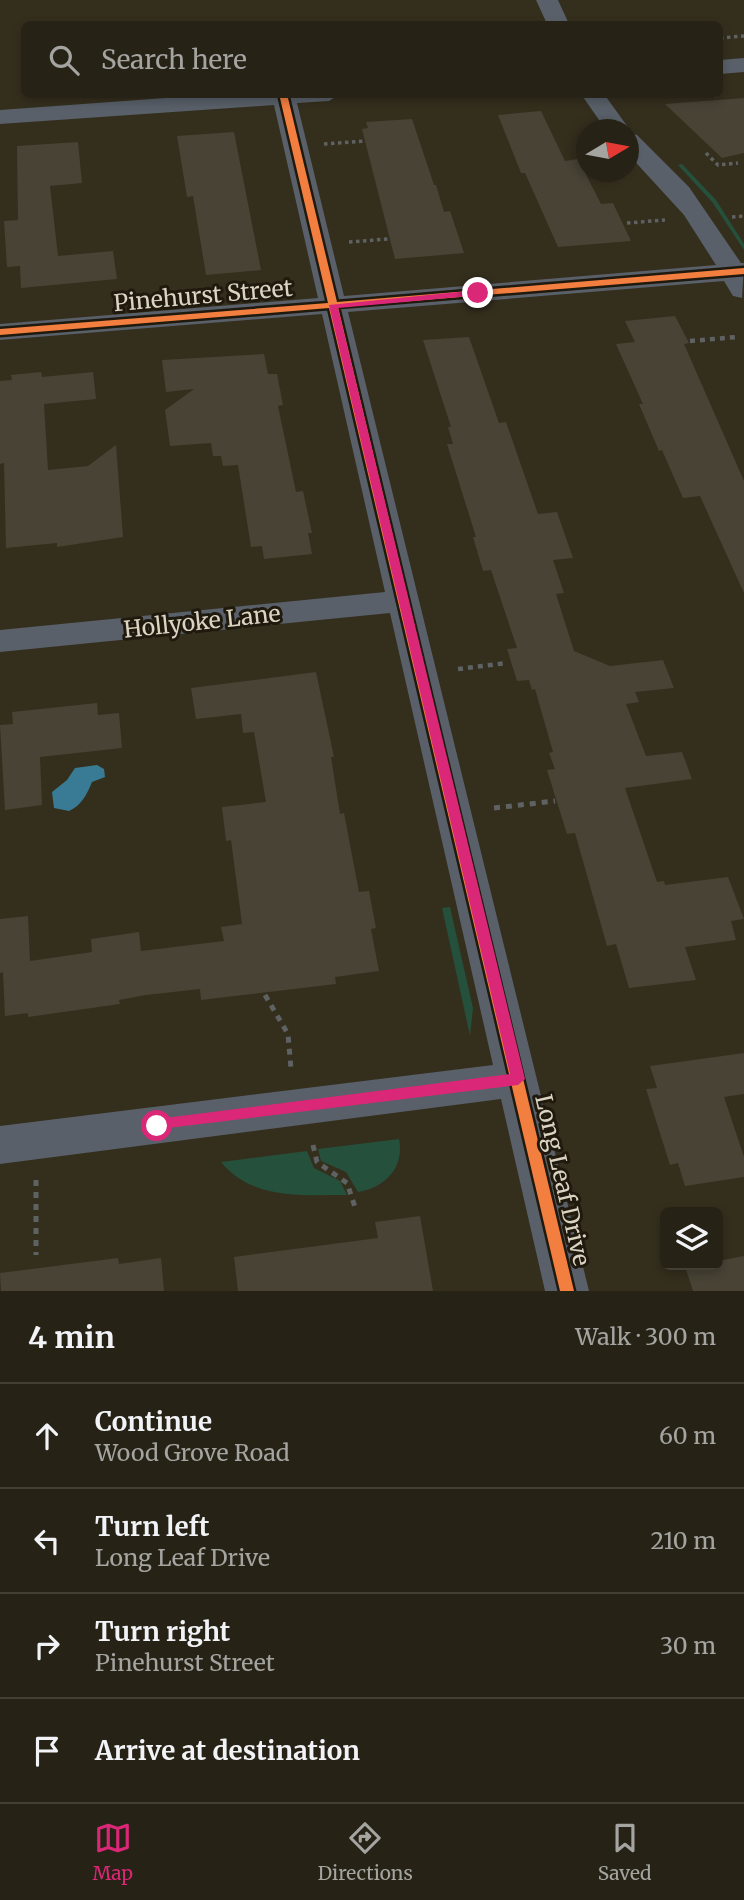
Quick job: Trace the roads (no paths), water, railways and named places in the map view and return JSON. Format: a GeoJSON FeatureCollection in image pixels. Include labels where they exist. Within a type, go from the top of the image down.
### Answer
{"type":"FeatureCollection","features":[{"type":"Feature","properties":{"kind":"street"},"geometry":{"type":"LineString","coordinates":[[547,0],[557,21]]}},
{"type":"Feature","properties":{"kind":"street"},"geometry":{"type":"LineString","coordinates":[[723,67],[744,65]]}},
{"type":"Feature","properties":{"kind":"street"},"geometry":{"type":"LineString","coordinates":[[0,117],[284,98]]}},
{"type":"Feature","properties":{"kind":"street","name":"Long Leaf Drive"},"geometry":{"type":"LineString","coordinates":[[284,98],[567,1291]]}},
{"type":"Feature","properties":{"kind":"street"},"geometry":{"type":"LineString","coordinates":[[595,98],[610,119]]}},
{"type":"Feature","properties":{"kind":"street"},"geometry":{"type":"LineString","coordinates":[[639,150],[702,217],[740,279]]}},
{"type":"Feature","properties":{"kind":"street","name":"Pinehurst Street"},"geometry":{"type":"LineString","coordinates":[[0,332],[333,305],[740,279]]}},
{"type":"Feature","properties":{"kind":"street","name":"Hollyoke Lane"},"geometry":{"type":"LineString","coordinates":[[0,641],[404,601]]}},
{"type":"Feature","properties":{"kind":"street"},"geometry":{"type":"LineString","coordinates":[[0,1145],[518,1079]]}},
{"type":"Feature","properties":{"kind":"water"},"geometry":{"type":"Polygon","coordinates":[[[97,765],[104,769],[105,777],[92,782],[86,795],[74,809],[69,811],[54,808],[52,792],[67,780],[75,768],[97,765]]]}}]}
